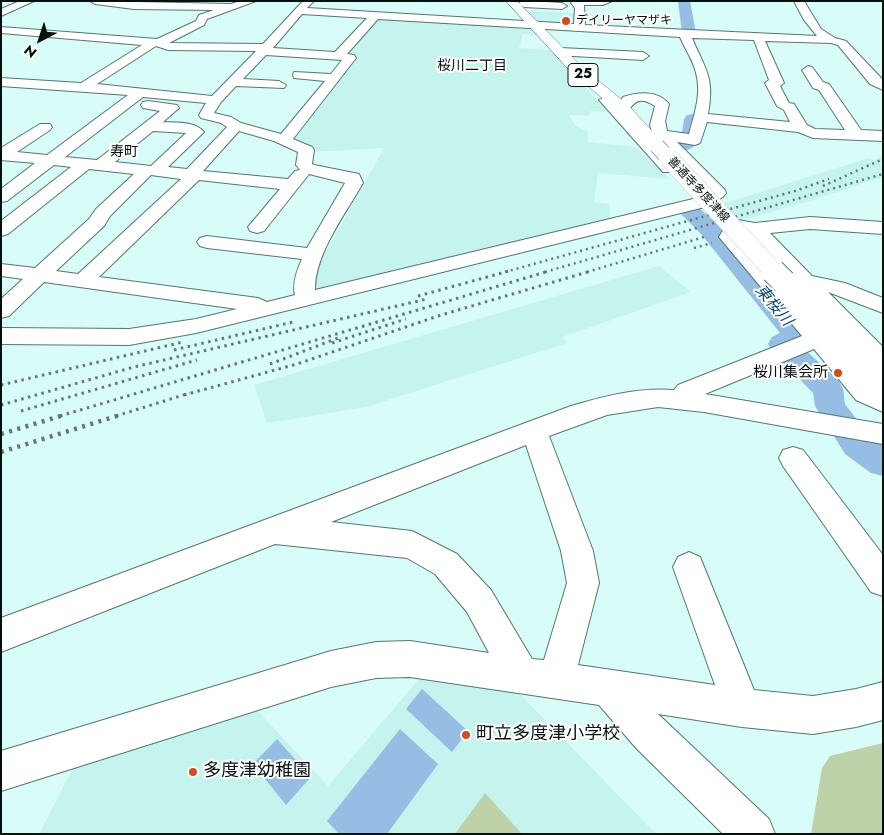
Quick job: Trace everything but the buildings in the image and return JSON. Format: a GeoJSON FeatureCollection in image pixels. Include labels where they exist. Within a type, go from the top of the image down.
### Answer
{"type":"FeatureCollection","features":[{"type":"Feature","properties":{"kind":"main road","name":"善通寺多度津線"},"geometry":{"type":"LineString","coordinates":[[519,3],[534,25],[560,52],[659,141],[793,281],[821,323],[883,382]]}},
{"type":"Feature","properties":{"kind":"street"},"geometry":{"type":"LineString","coordinates":[[1,13],[29,1]]}},
{"type":"Feature","properties":{"kind":"street"},"geometry":{"type":"LineString","coordinates":[[95,1],[134,6],[229,7]]}},
{"type":"Feature","properties":{"kind":"street"},"geometry":{"type":"LineString","coordinates":[[84,87],[157,43],[200,23],[203,17],[250,1]]}},
{"type":"Feature","properties":{"kind":"street"},"geometry":{"type":"LineString","coordinates":[[307,299],[304,289],[307,271],[354,183],[353,178],[309,169],[304,164],[306,150],[284,140],[206,115],[215,100],[309,1]]}},
{"type":"Feature","properties":{"kind":"street"},"geometry":{"type":"LineString","coordinates":[[579,27],[580,7],[576,3],[599,4],[607,1]]}},
{"type":"Feature","properties":{"kind":"street"},"geometry":{"type":"LineString","coordinates":[[799,1],[813,26],[831,40]]}},
{"type":"Feature","properties":{"kind":"street"},"geometry":{"type":"LineString","coordinates":[[519,3],[558,4]]}},
{"type":"Feature","properties":{"kind":"street"},"geometry":{"type":"LineString","coordinates":[[120,14],[134,6]]}},
{"type":"Feature","properties":{"kind":"street"},"geometry":{"type":"LineString","coordinates":[[298,11],[684,34],[831,40],[842,43],[875,81],[883,86]]}},
{"type":"Feature","properties":{"kind":"street"},"geometry":{"type":"LineString","coordinates":[[338,56],[374,16]]}},
{"type":"Feature","properties":{"kind":"street"},"geometry":{"type":"LineString","coordinates":[[4,31],[24,19]]}},
{"type":"Feature","properties":{"kind":"street"},"geometry":{"type":"LineString","coordinates":[[35,33],[56,22]]}},
{"type":"Feature","properties":{"kind":"street"},"geometry":{"type":"LineString","coordinates":[[4,31],[77,36],[114,33],[131,28]]}},
{"type":"Feature","properties":{"kind":"street"},"geometry":{"type":"LineString","coordinates":[[114,33],[168,46],[264,50],[350,58],[284,140]]}},
{"type":"Feature","properties":{"kind":"street"},"geometry":{"type":"LineString","coordinates":[[180,46],[200,33]]}},
{"type":"Feature","properties":{"kind":"street"},"geometry":{"type":"LineString","coordinates":[[659,141],[695,140],[705,99],[705,86],[701,67],[686,50],[684,34]]}},
{"type":"Feature","properties":{"kind":"street"},"geometry":{"type":"LineString","coordinates":[[758,37],[778,83]]}},
{"type":"Feature","properties":{"kind":"street"},"geometry":{"type":"LineString","coordinates":[[606,43],[656,48]]}},
{"type":"Feature","properties":{"kind":"street"},"geometry":{"type":"LineString","coordinates":[[560,52],[643,56]]}},
{"type":"Feature","properties":{"kind":"street"},"geometry":{"type":"LineString","coordinates":[[808,70],[818,86]]}},
{"type":"Feature","properties":{"kind":"street"},"geometry":{"type":"LineString","coordinates":[[299,75],[334,78]]}},
{"type":"Feature","properties":{"kind":"street"},"geometry":{"type":"LineString","coordinates":[[1,82],[84,87],[172,108],[150,126],[31,206],[1,230]]}},
{"type":"Feature","properties":{"kind":"street"},"geometry":{"type":"LineString","coordinates":[[233,82],[279,85]]}},
{"type":"Feature","properties":{"kind":"street"},"geometry":{"type":"LineString","coordinates":[[1,336],[129,336],[196,326],[699,203],[718,194],[716,190],[659,141],[657,118],[662,109],[662,104],[650,98],[616,94],[592,82]]}},
{"type":"Feature","properties":{"kind":"street"},"geometry":{"type":"LineString","coordinates":[[592,82],[699,203]]}},
{"type":"Feature","properties":{"kind":"street"},"geometry":{"type":"LineString","coordinates":[[800,128],[789,107],[784,106],[772,83],[824,87],[857,136]]}},
{"type":"Feature","properties":{"kind":"street"},"geometry":{"type":"LineString","coordinates":[[1,197],[51,160],[137,87],[215,100]]}},
{"type":"Feature","properties":{"kind":"street"},"geometry":{"type":"LineString","coordinates":[[623,108],[628,100],[642,97]]}},
{"type":"Feature","properties":{"kind":"street"},"geometry":{"type":"LineString","coordinates":[[700,118],[800,128],[813,133],[883,136]]}},
{"type":"Feature","properties":{"kind":"street"},"geometry":{"type":"LineString","coordinates":[[1,311],[97,222],[102,212],[196,132],[193,129],[150,126]]}},
{"type":"Feature","properties":{"kind":"street"},"geometry":{"type":"LineString","coordinates":[[82,282],[194,176],[193,172],[236,126]]}},
{"type":"Feature","properties":{"kind":"street"},"geometry":{"type":"LineString","coordinates":[[1,155],[45,127]]}},
{"type":"Feature","properties":{"kind":"street"},"geometry":{"type":"LineString","coordinates":[[1,155],[292,185]]}},
{"type":"Feature","properties":{"kind":"street"},"geometry":{"type":"LineString","coordinates":[[257,227],[292,185],[309,169]]}},
{"type":"Feature","properties":{"kind":"street"},"geometry":{"type":"LineString","coordinates":[[1,203],[31,206]]}},
{"type":"Feature","properties":{"kind":"street"},"geometry":{"type":"LineString","coordinates":[[883,228],[810,223],[755,229],[738,226],[732,228],[729,237],[865,393],[883,403]]}},
{"type":"Feature","properties":{"kind":"street"},"geometry":{"type":"LineString","coordinates":[[755,229],[793,281],[883,362]]}},
{"type":"Feature","properties":{"kind":"street"},"geometry":{"type":"LineString","coordinates":[[207,242],[314,255]]}},
{"type":"Feature","properties":{"kind":"street"},"geometry":{"type":"LineString","coordinates":[[1,270],[274,307]]}},
{"type":"Feature","properties":{"kind":"street"},"geometry":{"type":"LineString","coordinates":[[793,281],[838,288],[883,306]]}},
{"type":"Feature","properties":{"kind":"street"},"geometry":{"type":"LineString","coordinates":[[680,400],[687,391],[817,339]]}},
{"type":"Feature","properties":{"kind":"street"},"geometry":{"type":"LineString","coordinates":[[1,635],[534,430],[607,405],[658,398],[680,400],[878,434]]}},
{"type":"Feature","properties":{"kind":"street"},"geometry":{"type":"LineString","coordinates":[[534,430],[577,551],[583,584],[539,677]]}},
{"type":"Feature","properties":{"kind":"street"},"geometry":{"type":"LineString","coordinates":[[793,458],[883,581]]}},
{"type":"Feature","properties":{"kind":"street"},"geometry":{"type":"LineString","coordinates":[[271,532],[349,537],[412,545],[446,564],[539,677]]}},
{"type":"Feature","properties":{"kind":"street"},"geometry":{"type":"LineString","coordinates":[[689,567],[742,708]]}},
{"type":"Feature","properties":{"kind":"street"},"geometry":{"type":"LineString","coordinates":[[1,771],[331,669],[376,660],[410,659],[742,708],[813,715],[856,708],[883,701]]}},
{"type":"Feature","properties":{"kind":"street"},"geometry":{"type":"LineString","coordinates":[[609,689],[650,734],[754,834]]}},
{"type":"Feature","properties":{"kind":"shaded area"},"geometry":{"type":"Polygon","coordinates":[[[526,11],[576,13],[577,20],[573,26],[539,24],[526,11]]]}},
{"type":"Feature","properties":{"kind":"shaded area"},"geometry":{"type":"Polygon","coordinates":[[[376,17],[527,25],[538,35],[523,34],[519,48],[552,50],[607,112],[591,111],[588,116],[569,115],[575,125],[588,132],[588,142],[636,147],[670,179],[598,173],[594,202],[609,204],[611,219],[317,291],[311,289],[320,257],[323,257],[384,148],[312,152],[313,148],[291,139],[355,58],[343,54],[376,17]]]}},
{"type":"Feature","properties":{"kind":"shaded area"},"geometry":{"type":"Polygon","coordinates":[[[883,155],[883,162],[880,164],[883,165],[883,177],[813,200],[712,229],[693,213],[869,158],[874,160],[883,155]]]}},
{"type":"Feature","properties":{"kind":"shaded area"},"geometry":{"type":"Polygon","coordinates":[[[659,266],[691,292],[562,337],[567,343],[366,407],[267,423],[254,385],[659,266]]]}},
{"type":"Feature","properties":{"kind":"shaded area"},"geometry":{"type":"Polygon","coordinates":[[[425,672],[511,685],[656,834],[39,834],[78,758],[252,705],[328,786],[425,672]]]}},
{"type":"Feature","properties":{"kind":"shaded area"},"geometry":{"type":"Polygon","coordinates":[[[422,689],[468,731],[452,752],[406,709],[422,689]]]}},
{"type":"Feature","properties":{"kind":"shaded area"},"geometry":{"type":"Polygon","coordinates":[[[400,729],[438,764],[387,834],[339,834],[327,821],[400,729]]]}},
{"type":"Feature","properties":{"kind":"shaded area"},"geometry":{"type":"Polygon","coordinates":[[[277,739],[311,777],[286,805],[253,764],[277,739]]]}},
{"type":"Feature","properties":{"kind":"green space"},"geometry":{"type":"Polygon","coordinates":[[[883,743],[883,834],[811,834],[822,768],[830,756],[883,743]]]}},
{"type":"Feature","properties":{"kind":"green space"},"geometry":{"type":"Polygon","coordinates":[[[485,793],[522,834],[455,834],[485,793]]]}},
{"type":"Feature","properties":{"kind":"waterway","name":"東桜川"},"geometry":{"type":"LineString","coordinates":[[684,1],[689,33]]}},
{"type":"Feature","properties":{"kind":"waterway","name":"東桜川"},"geometry":{"type":"LineString","coordinates":[[683,146],[690,141],[693,119]]}},
{"type":"Feature","properties":{"kind":"waterway","name":"東桜川"},"geometry":{"type":"LineString","coordinates":[[690,212],[710,230],[797,335],[782,344],[828,389],[830,406],[857,445],[883,463]]}},
{"type":"Feature","properties":{"kind":"railway"},"geometry":{"type":"LineString","coordinates":[[823,186],[883,159]]}},
{"type":"Feature","properties":{"kind":"railway"},"geometry":{"type":"LineString","coordinates":[[545,272],[883,174]]}},
{"type":"Feature","properties":{"kind":"railway"},"geometry":{"type":"LineString","coordinates":[[505,272],[795,191],[829,179]]}},
{"type":"Feature","properties":{"kind":"railway"},"geometry":{"type":"LineString","coordinates":[[587,272],[704,237]]}},
{"type":"Feature","properties":{"kind":"railway"},"geometry":{"type":"LineString","coordinates":[[694,248],[712,243]]}},
{"type":"Feature","properties":{"kind":"railway"},"geometry":{"type":"LineString","coordinates":[[418,296],[509,271]]}},
{"type":"Feature","properties":{"kind":"railway"},"geometry":{"type":"LineString","coordinates":[[60,416],[549,271]]}},
{"type":"Feature","properties":{"kind":"railway"},"geometry":{"type":"LineString","coordinates":[[184,395],[297,364],[441,315],[591,271]]}},
{"type":"Feature","properties":{"kind":"railway"},"geometry":{"type":"LineString","coordinates":[[1,405],[134,367],[427,299]]}},
{"type":"Feature","properties":{"kind":"railway"},"geometry":{"type":"LineString","coordinates":[[332,343],[406,319]]}},
{"type":"Feature","properties":{"kind":"railway"},"geometry":{"type":"LineString","coordinates":[[174,350],[293,322]]}},
{"type":"Feature","properties":{"kind":"railway"},"geometry":{"type":"LineString","coordinates":[[270,364],[338,338]]}},
{"type":"Feature","properties":{"kind":"railway"},"geometry":{"type":"LineString","coordinates":[[1,385],[183,342]]}},
{"type":"Feature","properties":{"kind":"railway"},"geometry":{"type":"LineString","coordinates":[[21,411],[197,360]]}},
{"type":"Feature","properties":{"kind":"railway"},"geometry":{"type":"LineString","coordinates":[[116,416],[190,393]]}},
{"type":"Feature","properties":{"kind":"railway"},"geometry":{"type":"LineString","coordinates":[[1,434],[64,415]]}},
{"type":"Feature","properties":{"kind":"railway"},"geometry":{"type":"LineString","coordinates":[[1,452],[120,415]]}},
{"type":"Feature","properties":{"kind":"place","name":"デイリーヤマザキ"},"geometry":{"type":"Point","coordinates":[566,21]}},
{"type":"Feature","properties":{"kind":"place","name":"桜川集会所"},"geometry":{"type":"Point","coordinates":[838,373]}},
{"type":"Feature","properties":{"kind":"place","name":"町立多度津小学校"},"geometry":{"type":"Point","coordinates":[466,735]}},
{"type":"Feature","properties":{"kind":"place","name":"多度津幼稚園"},"geometry":{"type":"Point","coordinates":[193,772]}},
{"type":"Feature","properties":{"kind":"district","name":"桜川二丁目"},"geometry":{"type":"Point","coordinates":[472,67]}},
{"type":"Feature","properties":{"kind":"district","name":"寿町"},"geometry":{"type":"Point","coordinates":[124,153]}}]}
